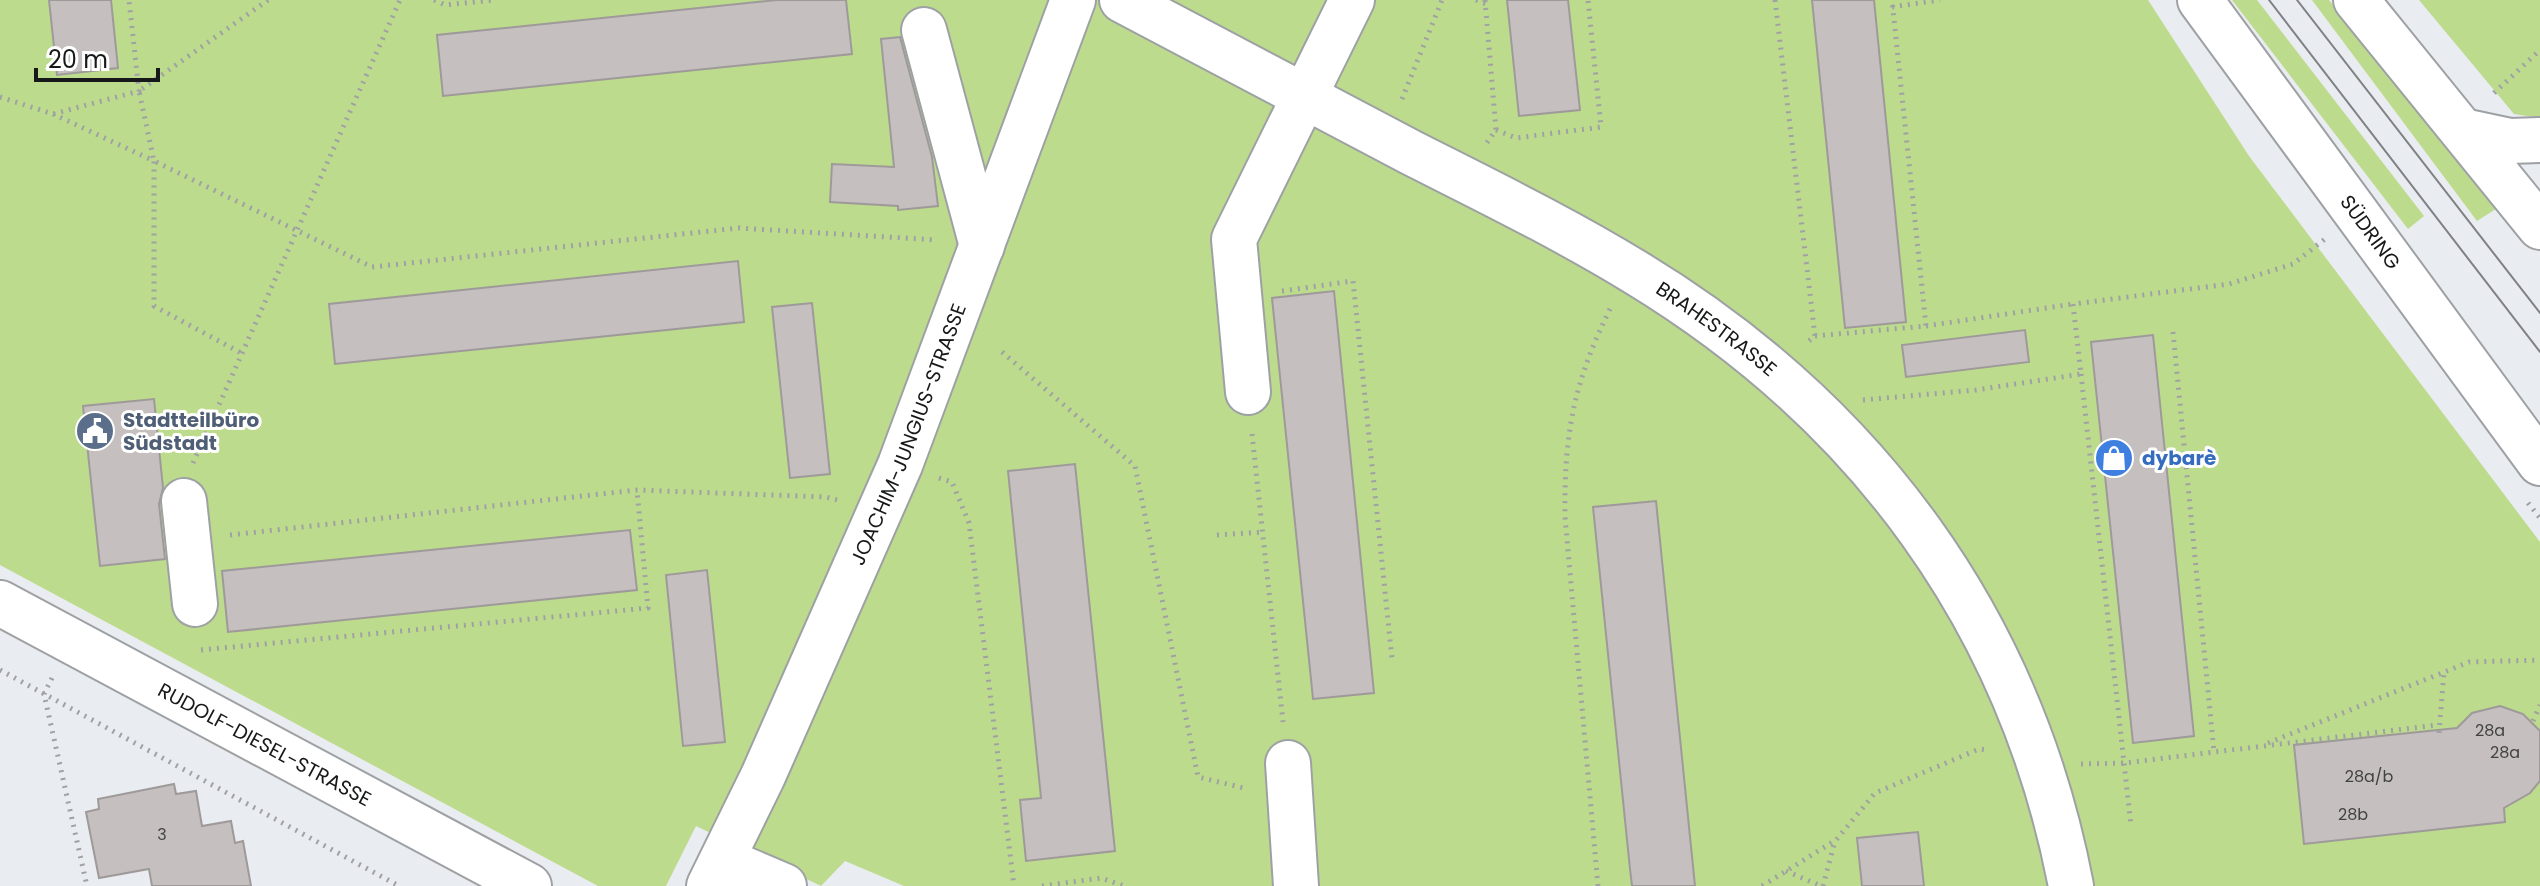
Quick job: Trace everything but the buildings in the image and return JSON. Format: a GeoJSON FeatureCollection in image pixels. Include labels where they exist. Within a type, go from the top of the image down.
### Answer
{"type":"FeatureCollection","features":[{"type":"Feature","properties":{"kind":"street","name":"JOACHIM-JUNGIUS-STRASSE"},"geometry":{"type":"LineString","coordinates":[[784,886],[716,873],[900,465],[1073,0]]}},
{"type":"Feature","properties":{"kind":"street","name":"BRAHESTRASSE"},"geometry":{"type":"LineString","coordinates":[[1122,0],[1636,272],[1770,367],[1823,416],[1871,466],[1937,551],[1992,645],[2074,837],[2071,886]]}},
{"type":"Feature","properties":{"kind":"street"},"geometry":{"type":"LineString","coordinates":[[1248,392],[1234,239],[1352,0]]}},
{"type":"Feature","properties":{"kind":"street","name":"SÜDRING"},"geometry":{"type":"LineString","coordinates":[[2200,0],[2540,463]]}},
{"type":"Feature","properties":{"kind":"street"},"geometry":{"type":"LineString","coordinates":[[2356,0],[2473,117],[2510,141],[2540,140]]}},
{"type":"Feature","properties":{"kind":"street"},"geometry":{"type":"LineString","coordinates":[[924,30],[982,246]]}},
{"type":"Feature","properties":{"kind":"street"},"geometry":{"type":"LineString","coordinates":[[2473,117],[2540,227]]}},
{"type":"Feature","properties":{"kind":"street"},"geometry":{"type":"LineString","coordinates":[[186,520],[195,604]]}},
{"type":"Feature","properties":{"kind":"street","name":"RUDOLF-DIESEL-STRASSE"},"geometry":{"type":"LineString","coordinates":[[0,603],[529,886]]}},
{"type":"Feature","properties":{"kind":"street"},"geometry":{"type":"LineString","coordinates":[[1289,781],[1296,886]]}},
{"type":"Feature","properties":{"kind":"path"},"geometry":{"type":"LineString","coordinates":[[129,0],[139,91],[154,161],[154,306],[243,354]]}},
{"type":"Feature","properties":{"kind":"path"},"geometry":{"type":"LineString","coordinates":[[53,114],[139,91],[268,0]]}},
{"type":"Feature","properties":{"kind":"path"},"geometry":{"type":"LineString","coordinates":[[400,0],[182,486],[186,520],[637,490],[826,497],[880,513]]}},
{"type":"Feature","properties":{"kind":"path"},"geometry":{"type":"LineString","coordinates":[[434,0],[445,5],[494,0]]}},
{"type":"Feature","properties":{"kind":"path"},"geometry":{"type":"LineString","coordinates":[[1386,139],[1442,0]]}},
{"type":"Feature","properties":{"kind":"path"},"geometry":{"type":"LineString","coordinates":[[1476,0],[1486,2],[1496,130],[1487,143]]}},
{"type":"Feature","properties":{"kind":"path"},"geometry":{"type":"LineString","coordinates":[[1496,130],[1516,138],[1601,127],[1588,0]]}},
{"type":"Feature","properties":{"kind":"path"},"geometry":{"type":"LineString","coordinates":[[1775,0],[1815,336]]}},
{"type":"Feature","properties":{"kind":"path"},"geometry":{"type":"LineString","coordinates":[[1926,326],[1892,4],[1940,0]]}},
{"type":"Feature","properties":{"kind":"path"},"geometry":{"type":"LineString","coordinates":[[2473,117],[2540,50]]}},
{"type":"Feature","properties":{"kind":"path"},"geometry":{"type":"LineString","coordinates":[[0,97],[53,114],[372,267],[739,228],[982,246]]}},
{"type":"Feature","properties":{"kind":"path"},"geometry":{"type":"LineString","coordinates":[[1770,367],[1815,336],[1926,326],[2229,284],[2293,264],[2325,239]]}},
{"type":"Feature","properties":{"kind":"path"},"geometry":{"type":"LineString","coordinates":[[1598,886],[1565,517],[1564,456],[1574,399],[1588,354],[1615,300],[1636,272]]}},
{"type":"Feature","properties":{"kind":"path"},"geometry":{"type":"LineString","coordinates":[[1240,297],[1353,281],[1392,659]]}},
{"type":"Feature","properties":{"kind":"path"},"geometry":{"type":"LineString","coordinates":[[2073,304],[2131,826]]}},
{"type":"Feature","properties":{"kind":"path"},"geometry":{"type":"LineString","coordinates":[[2173,332],[2214,752]]}},
{"type":"Feature","properties":{"kind":"path"},"geometry":{"type":"LineString","coordinates":[[1002,352],[1135,466],[1198,777],[1289,781],[1248,392]]}},
{"type":"Feature","properties":{"kind":"path"},"geometry":{"type":"LineString","coordinates":[[1823,416],[1844,401],[1976,390],[2081,374]]}},
{"type":"Feature","properties":{"kind":"path"},"geometry":{"type":"LineString","coordinates":[[900,465],[952,482],[969,523],[1014,886]]}},
{"type":"Feature","properties":{"kind":"path"},"geometry":{"type":"LineString","coordinates":[[201,650],[648,608],[637,490]]}},
{"type":"Feature","properties":{"kind":"path"},"geometry":{"type":"LineString","coordinates":[[1217,535],[1263,532]]}},
{"type":"Feature","properties":{"kind":"path"},"geometry":{"type":"LineString","coordinates":[[72,641],[44,694],[87,886]]}},
{"type":"Feature","properties":{"kind":"path"},"geometry":{"type":"LineString","coordinates":[[2437,725],[2260,746],[2469,662],[2540,660]]}},
{"type":"Feature","properties":{"kind":"path"},"geometry":{"type":"LineString","coordinates":[[0,670],[399,886]]}},
{"type":"Feature","properties":{"kind":"path"},"geometry":{"type":"LineString","coordinates":[[2439,733],[2437,725],[2444,671]]}},
{"type":"Feature","properties":{"kind":"path"},"geometry":{"type":"LineString","coordinates":[[2533,721],[2540,705]]}},
{"type":"Feature","properties":{"kind":"path"},"geometry":{"type":"LineString","coordinates":[[1785,871],[1822,886],[1836,840]]}},
{"type":"Feature","properties":{"kind":"path"},"geometry":{"type":"LineString","coordinates":[[1042,886],[1101,878],[1124,886]]}},
{"type":"Feature","properties":{"kind":"green space"},"geometry":{"type":"Polygon","coordinates":[[[0,0],[2148,0],[2249,156],[2540,542],[2540,886],[904,886],[845,861],[821,886],[696,826],[666,886],[598,886],[0,565],[0,0]]]}},
{"type":"Feature","properties":{"kind":"green space"},"geometry":{"type":"Polygon","coordinates":[[[2232,0],[2257,0],[2424,216],[2408,229],[2232,0]]]}},
{"type":"Feature","properties":{"kind":"green space"},"geometry":{"type":"Polygon","coordinates":[[[2312,0],[2329,0],[2499,207],[2477,221],[2312,0]]]}},
{"type":"Feature","properties":{"kind":"green space"},"geometry":{"type":"Polygon","coordinates":[[[2419,0],[2540,0],[2540,118],[2514,114],[2419,0]]]}},
{"type":"Feature","properties":{"kind":"tram line"},"geometry":{"type":"LineString","coordinates":[[2269,0],[2540,352]]}},
{"type":"Feature","properties":{"kind":"tram line"},"geometry":{"type":"LineString","coordinates":[[2297,0],[2540,313]]}},
{"type":"Feature","properties":{"kind":"place","name":"Stadtteilbüro Südstadt"},"geometry":{"type":"Point","coordinates":[95,431]}},
{"type":"Feature","properties":{"kind":"place","name":"dybarè"},"geometry":{"type":"Point","coordinates":[2114,458]}}]}
